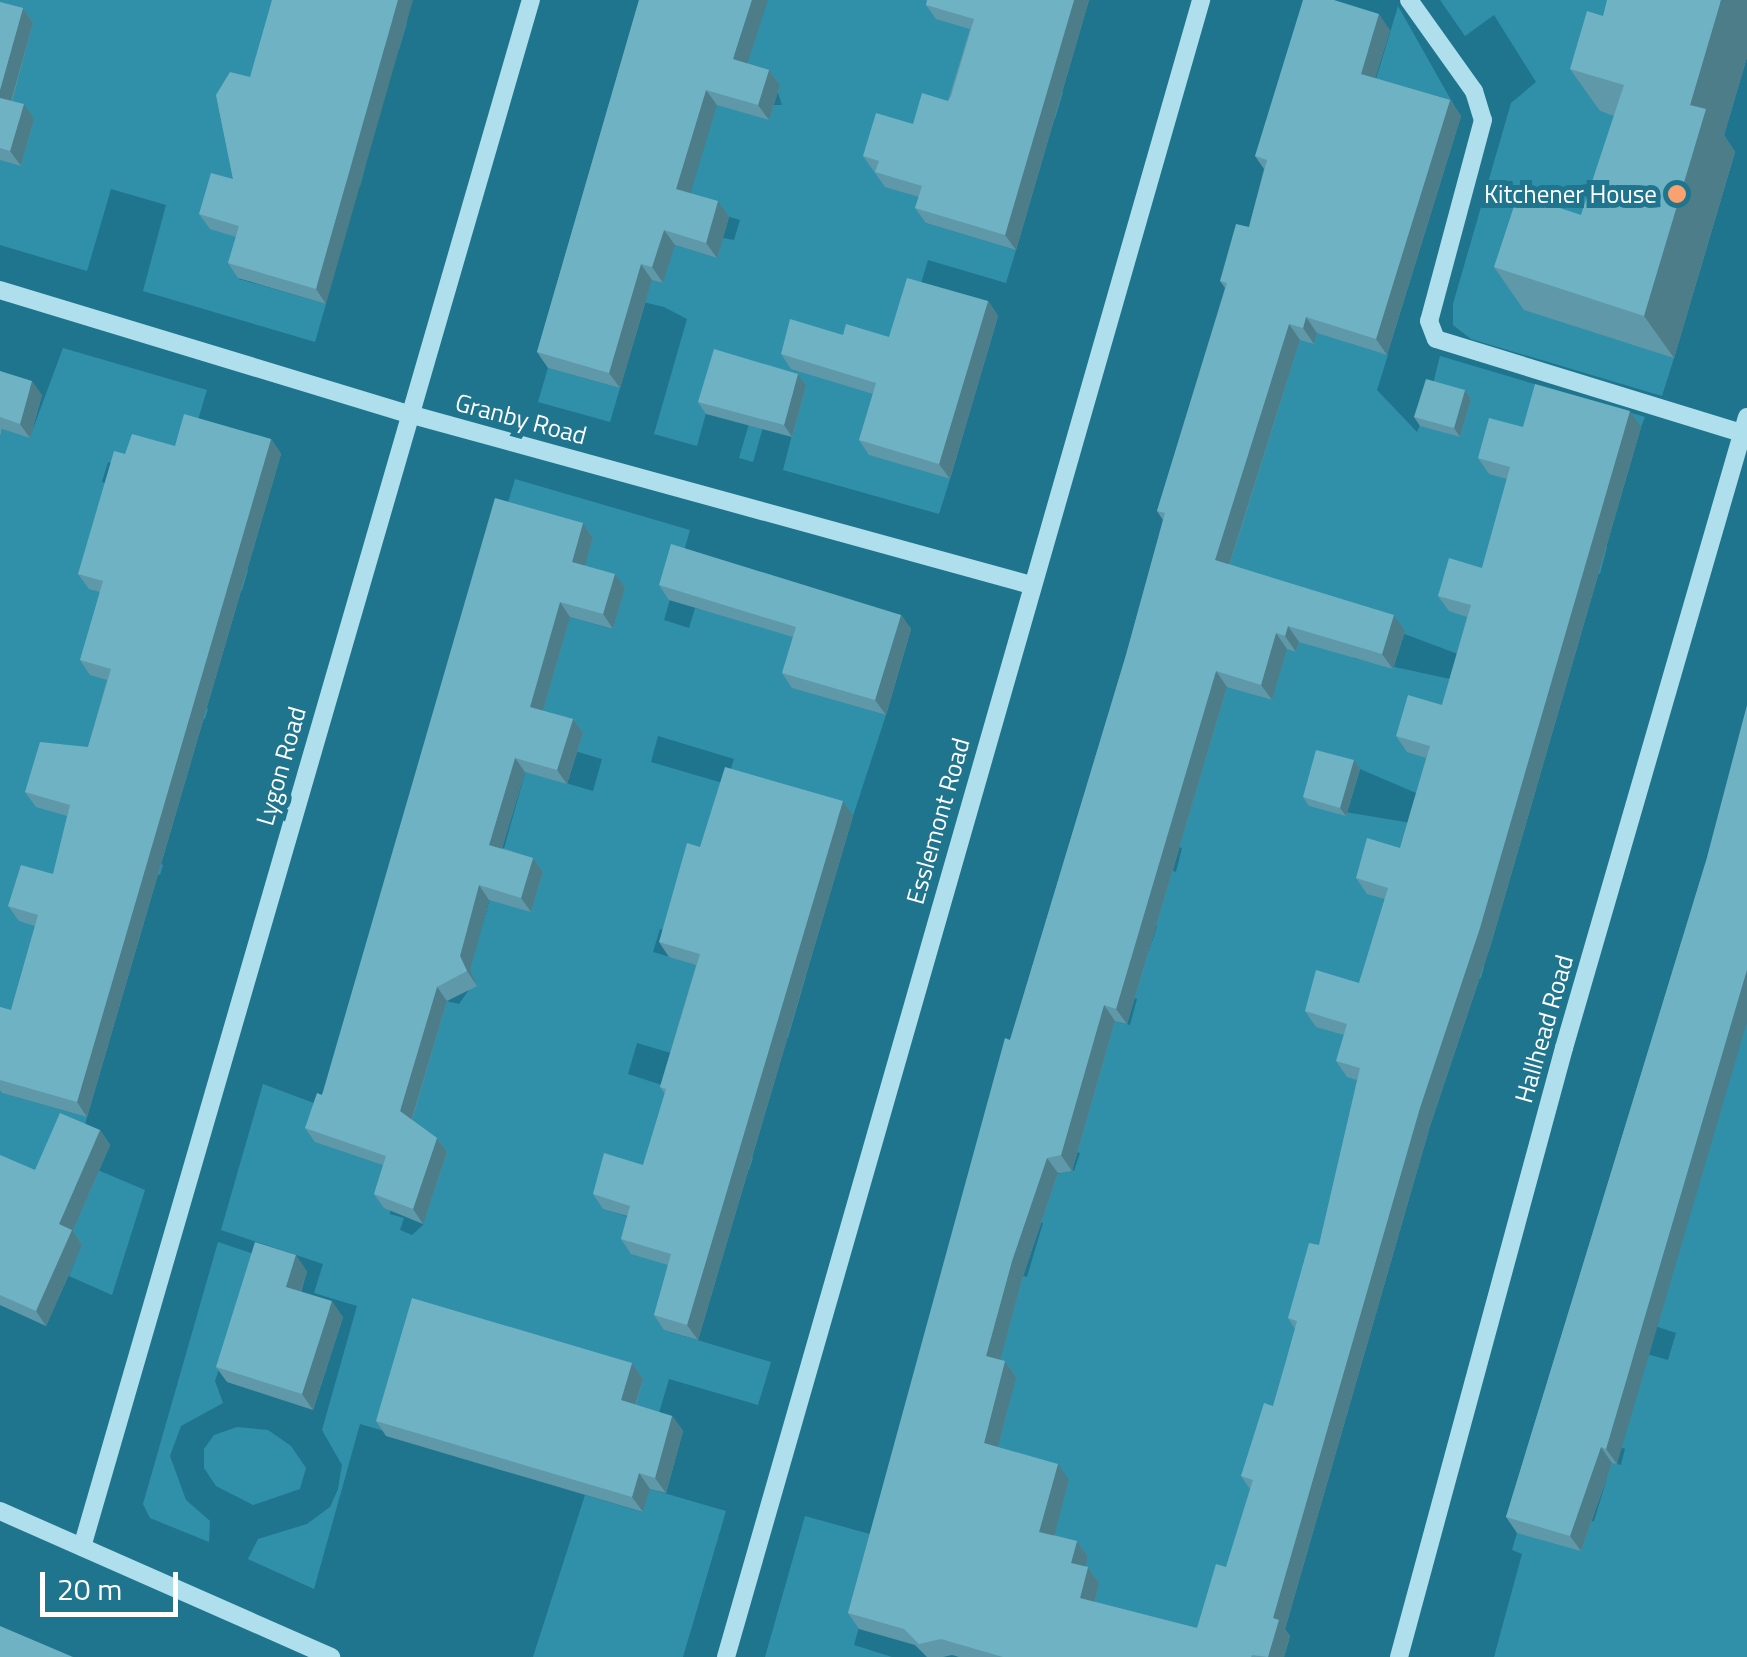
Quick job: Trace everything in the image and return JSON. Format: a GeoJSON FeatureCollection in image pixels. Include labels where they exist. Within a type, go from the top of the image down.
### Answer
{"type":"FeatureCollection","features":[{"type":"Feature","properties":{"kind":"street","name":"Lygon Road"},"geometry":{"type":"LineString","coordinates":[[82,1547],[532,0]]}},
{"type":"Feature","properties":{"kind":"street","name":"Esslemont Road"},"geometry":{"type":"LineString","coordinates":[[726,1657],[1201,0]]}},
{"type":"Feature","properties":{"kind":"street"},"geometry":{"type":"LineString","coordinates":[[1409,0],[1474,91],[1482,120],[1428,321],[1436,339],[1745,425]]}},
{"type":"Feature","properties":{"kind":"street","name":"Granby Road"},"geometry":{"type":"LineString","coordinates":[[0,290],[409,414],[1031,586]]}},
{"type":"Feature","properties":{"kind":"street","name":"Hallhead Road"},"geometry":{"type":"LineString","coordinates":[[1399,1657],[1564,1048],[1745,425]]}},
{"type":"Feature","properties":{"kind":"street"},"geometry":{"type":"LineString","coordinates":[[0,1511],[331,1657]]}},
{"type":"Feature","properties":{"kind":"shaded area"},"geometry":{"type":"Polygon","coordinates":[[[0,0],[328,0],[407,23],[399,50],[283,17],[230,125],[366,164],[360,187],[273,162],[239,279],[326,304],[315,342],[143,291],[166,205],[111,189],[87,271],[0,245],[0,0]]]}},
{"type":"Feature","properties":{"kind":"shaded area"},"geometry":{"type":"Polygon","coordinates":[[[766,0],[941,0],[984,33],[975,66],[1063,92],[1055,119],[1017,108],[920,185],[926,223],[1016,250],[1006,283],[928,260],[886,398],[870,455],[950,479],[939,514],[783,470],[802,396],[774,389],[753,462],[739,458],[758,393],[715,380],[697,446],[654,434],[687,319],[664,307],[572,285],[577,258],[663,283],[675,245],[717,258],[723,238],[734,240],[740,220],[687,204],[717,105],[782,105],[775,84],[727,70],[766,0]]]}},
{"type":"Feature","properties":{"kind":"shaded area"},"geometry":{"type":"Polygon","coordinates":[[[1440,0],[1650,0],[1600,111],[1654,128],[1674,358],[1662,396],[1471,339],[1453,325],[1453,304],[1511,103],[1536,82],[1494,15],[1465,36],[1440,0]]]}},
{"type":"Feature","properties":{"kind":"shaded area"},"geometry":{"type":"Polygon","coordinates":[[[1398,6],[1460,116],[1349,343],[1388,355],[1377,390],[1417,432],[1420,425],[1460,437],[1432,388],[1440,356],[1645,417],[1641,427],[1547,400],[1489,473],[1522,483],[1512,520],[1607,547],[1600,574],[1504,546],[1471,659],[1365,619],[1353,658],[1464,682],[1407,751],[1441,762],[1430,799],[1360,769],[1309,806],[1423,825],[1390,939],[1484,967],[1481,978],[1358,1039],[1400,1093],[1222,1657],[1074,1610],[1051,1548],[976,1454],[1008,1408],[1016,1378],[997,1372],[998,1269],[1027,1277],[1043,1223],[1014,1214],[990,1153],[1059,1174],[1061,1168],[1074,1171],[1080,1153],[1067,1149],[1083,1012],[1130,1025],[1137,999],[1118,992],[1132,946],[1149,951],[1157,926],[1130,918],[1166,869],[1176,872],[1182,848],[1164,842],[1226,686],[1272,700],[1287,649],[1228,571],[1398,6]]]}},
{"type":"Feature","properties":{"kind":"shaded area"},"geometry":{"type":"Polygon","coordinates":[[[63,348],[207,390],[184,466],[136,469],[108,462],[102,482],[130,491],[162,545],[248,570],[242,591],[101,551],[143,605],[91,675],[208,709],[205,719],[194,716],[63,802],[163,865],[160,875],[105,859],[49,930],[21,1025],[0,1019],[0,437],[2,429],[30,437],[63,348]]]}},
{"type":"Feature","properties":{"kind":"shaded area"},"geometry":{"type":"Polygon","coordinates":[[[548,368],[620,388],[610,422],[538,402],[548,368]]]}},
{"type":"Feature","properties":{"kind":"shaded area"},"geometry":{"type":"Polygon","coordinates":[[[515,479],[690,530],[664,620],[689,628],[695,608],[809,634],[793,688],[886,715],[853,816],[774,793],[727,953],[806,976],[788,1038],[698,1011],[671,1053],[637,1043],[628,1074],[674,1089],[753,1158],[749,1170],[664,1145],[603,1209],[641,1221],[682,1269],[664,1330],[771,1362],[758,1405],[669,1379],[656,1423],[388,1432],[360,1424],[314,1589],[248,1559],[258,1539],[307,1524],[330,1507],[338,1489],[342,1465],[322,1430],[357,1306],[314,1293],[323,1264],[221,1230],[263,1084],[327,1108],[396,1168],[390,1214],[404,1218],[400,1230],[412,1235],[423,1225],[446,1152],[406,1137],[446,1001],[459,1004],[475,981],[470,970],[529,759],[566,783],[593,791],[602,759],[578,752],[540,721],[570,617],[612,629],[624,588],[582,576],[505,513],[515,479]],[[658,736],[651,762],[726,784],[734,759],[658,736]],[[660,929],[653,952],[694,964],[701,940],[660,929]]]}},
{"type":"Feature","properties":{"kind":"shaded area"},"geometry":{"type":"Polygon","coordinates":[[[1747,1020],[1747,1657],[1494,1657],[1522,1554],[1512,1550],[1517,1533],[1594,1521],[1607,1478],[1600,1459],[1621,1465],[1625,1449],[1618,1446],[1647,1354],[1668,1360],[1676,1333],[1655,1326],[1747,1020]]]}},
{"type":"Feature","properties":{"kind":"shaded area"},"geometry":{"type":"Polygon","coordinates":[[[0,1058],[2,1093],[87,1117],[83,1133],[60,1154],[145,1190],[112,1295],[69,1276],[82,1245],[0,1174],[0,1058]]]}},
{"type":"Feature","properties":{"kind":"shaded area"},"geometry":{"type":"Polygon","coordinates":[[[218,1242],[257,1255],[215,1381],[223,1403],[181,1426],[170,1456],[186,1500],[210,1521],[209,1542],[150,1518],[143,1504],[218,1242]]]}},
{"type":"Feature","properties":{"kind":"shaded area"},"geometry":{"type":"Polygon","coordinates":[[[237,1427],[268,1430],[291,1446],[306,1468],[300,1489],[253,1505],[216,1486],[204,1468],[204,1449],[214,1435],[237,1427]]]}},
{"type":"Feature","properties":{"kind":"shaded area"},"geometry":{"type":"Polygon","coordinates":[[[650,1489],[726,1511],[683,1657],[533,1657],[585,1495],[642,1512],[650,1489]]]}},
{"type":"Feature","properties":{"kind":"shaded area"},"geometry":{"type":"Polygon","coordinates":[[[805,1516],[884,1538],[854,1645],[892,1657],[765,1657],[805,1516]]]}},
{"type":"Feature","properties":{"kind":"building"},"geometry":{"type":"Polygon","coordinates":[[[272,0],[398,0],[316,289],[228,263],[239,226],[199,214],[211,173],[233,179],[216,95],[230,72],[250,77],[272,0]]]}},
{"type":"Feature","properties":{"kind":"building"},"geometry":{"type":"Polygon","coordinates":[[[639,0],[752,0],[733,59],[769,70],[758,105],[706,90],[676,189],[718,201],[706,243],[664,230],[652,267],[641,264],[609,373],[537,352],[639,0]]]}},
{"type":"Feature","properties":{"kind":"building"},"geometry":{"type":"Polygon","coordinates":[[[927,0],[1074,0],[1005,235],[915,208],[922,186],[875,172],[879,161],[863,156],[876,113],[913,124],[922,93],[948,101],[951,96],[974,19],[926,5],[927,0]]]}},
{"type":"Feature","properties":{"kind":"building"},"geometry":{"type":"Polygon","coordinates":[[[1303,0],[1334,0],[1379,14],[1361,74],[1450,100],[1376,339],[1306,317],[1303,328],[1289,324],[1215,560],[1394,615],[1382,654],[1288,626],[1285,636],[1276,633],[1261,685],[1216,671],[1116,1009],[1104,1005],[1061,1155],[1047,1158],[1012,1261],[986,1356],[1005,1361],[984,1443],[1058,1464],[1039,1532],[1077,1541],[1071,1563],[1088,1567],[1080,1598],[1197,1628],[1216,1564],[1226,1567],[1253,1480],[1241,1476],[1264,1403],[1273,1406],[1297,1321],[1288,1318],[1309,1243],[1319,1245],[1360,1068],[1336,1061],[1347,1024],[1305,1011],[1316,970],[1359,983],[1388,888],[1356,878],[1367,838],[1400,848],[1430,746],[1396,736],[1408,695],[1442,705],[1471,605],[1438,596],[1449,558],[1482,568],[1510,467],[1478,458],[1489,418],[1523,427],[1535,384],[1630,411],[1480,928],[1419,1111],[1273,1618],[1279,1620],[1268,1657],[1003,1657],[941,1639],[919,1644],[904,1629],[848,1613],[1005,1038],[1010,1040],[1126,655],[1165,513],[1157,511],[1227,283],[1220,281],[1236,224],[1249,227],[1267,160],[1255,156],[1303,0]]]}},
{"type":"Feature","properties":{"kind":"building"},"geometry":{"type":"Polygon","coordinates":[[[1607,0],[1721,0],[1690,105],[1706,109],[1644,316],[1494,267],[1518,194],[1581,215],[1624,85],[1570,69],[1587,11],[1603,16],[1607,0]]]}},
{"type":"Feature","properties":{"kind":"building"},"geometry":{"type":"Polygon","coordinates":[[[0,2],[23,8],[0,90],[0,2]]]}},
{"type":"Feature","properties":{"kind":"building"},"geometry":{"type":"Polygon","coordinates":[[[0,98],[24,104],[10,151],[0,148],[0,98]]]}},
{"type":"Feature","properties":{"kind":"building"},"geometry":{"type":"Polygon","coordinates":[[[907,278],[988,301],[939,464],[859,440],[876,383],[781,354],[790,319],[843,335],[846,324],[889,337],[907,278]]]}},
{"type":"Feature","properties":{"kind":"building"},"geometry":{"type":"Polygon","coordinates":[[[714,349],[798,374],[784,425],[698,402],[714,349]]]}},
{"type":"Feature","properties":{"kind":"building"},"geometry":{"type":"Polygon","coordinates":[[[0,371],[32,381],[20,424],[0,417],[0,371]]]}},
{"type":"Feature","properties":{"kind":"building"},"geometry":{"type":"Polygon","coordinates":[[[1426,379],[1465,390],[1454,428],[1414,417],[1426,379]]]}},
{"type":"Feature","properties":{"kind":"building"},"geometry":{"type":"Polygon","coordinates":[[[184,414],[271,439],[77,1102],[0,1080],[0,1007],[11,1010],[38,915],[8,906],[21,865],[53,874],[70,805],[25,792],[40,742],[88,747],[111,669],[80,660],[103,581],[78,574],[114,451],[125,454],[132,434],[175,446],[184,414]]]}},
{"type":"Feature","properties":{"kind":"building"},"geometry":{"type":"Polygon","coordinates":[[[495,498],[583,523],[572,562],[615,574],[603,614],[560,602],[530,707],[573,719],[557,770],[515,758],[489,845],[533,858],[521,898],[479,885],[460,956],[467,971],[437,987],[400,1111],[437,1138],[413,1209],[374,1194],[386,1156],[305,1128],[317,1093],[322,1095],[495,498]]]}},
{"type":"Feature","properties":{"kind":"building"},"geometry":{"type":"Polygon","coordinates":[[[671,544],[901,615],[875,700],[782,673],[796,627],[659,585],[671,544]]]}},
{"type":"Feature","properties":{"kind":"building"},"geometry":{"type":"Polygon","coordinates":[[[1747,705],[1747,970],[1606,1449],[1601,1447],[1570,1536],[1506,1517],[1706,861],[1747,705]]]}},
{"type":"Feature","properties":{"kind":"building"},"geometry":{"type":"Polygon","coordinates":[[[1316,750],[1354,760],[1340,808],[1303,797],[1316,750]]]}},
{"type":"Feature","properties":{"kind":"building"},"geometry":{"type":"Polygon","coordinates":[[[725,767],[843,801],[687,1325],[654,1315],[671,1254],[621,1239],[630,1206],[593,1194],[604,1153],[643,1165],[666,1089],[660,1087],[700,954],[659,942],[687,843],[700,847],[725,767]]]}},
{"type":"Feature","properties":{"kind":"building"},"geometry":{"type":"Polygon","coordinates":[[[60,1113],[100,1130],[59,1224],[72,1230],[36,1311],[0,1295],[0,1155],[35,1170],[60,1113]]]}},
{"type":"Feature","properties":{"kind":"building"},"geometry":{"type":"Polygon","coordinates":[[[255,1242],[296,1255],[286,1287],[332,1301],[302,1394],[216,1367],[255,1242]]]}},
{"type":"Feature","properties":{"kind":"building"},"geometry":{"type":"Polygon","coordinates":[[[412,1298],[632,1363],[621,1400],[672,1416],[655,1478],[639,1473],[632,1497],[376,1421],[412,1298]]]}},
{"type":"Feature","properties":{"kind":"building"},"geometry":{"type":"Polygon","coordinates":[[[0,1626],[73,1657],[0,1657],[0,1626]]]}},
{"type":"Feature","properties":{"kind":"place","name":"Kitchener House"},"geometry":{"type":"Point","coordinates":[1677,194]}}]}
